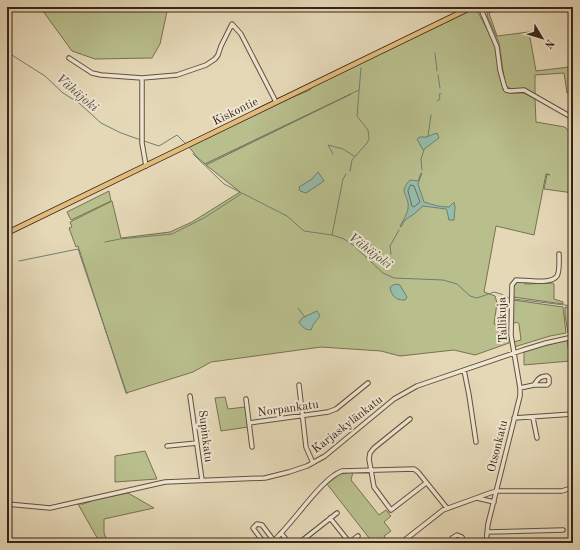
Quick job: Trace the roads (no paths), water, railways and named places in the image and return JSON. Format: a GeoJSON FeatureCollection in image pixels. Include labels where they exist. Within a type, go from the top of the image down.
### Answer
{"type":"FeatureCollection","features":[{"type":"Feature","properties":{"kind":"main road","name":"Kiskontie"},"geometry":{"type":"LineString","coordinates":[[7,233],[472,7]]}},
{"type":"Feature","properties":{"kind":"street"},"geometry":{"type":"LineString","coordinates":[[480,7],[498,46],[500,70],[506,90],[524,90],[573,118]]}},
{"type":"Feature","properties":{"kind":"street"},"geometry":{"type":"LineString","coordinates":[[69,58],[92,73],[142,78],[176,75],[211,62],[218,55],[232,24],[241,34],[276,102]]}},
{"type":"Feature","properties":{"kind":"street"},"geometry":{"type":"LineString","coordinates":[[142,78],[142,143],[146,166]]}},
{"type":"Feature","properties":{"kind":"street","name":"Tallikuja"},"geometry":{"type":"LineString","coordinates":[[514,353],[510,335],[512,284],[516,280],[552,280],[557,276],[559,254]]}},
{"type":"Feature","properties":{"kind":"street","name":"Karjaskylänkatu"},"geometry":{"type":"LineString","coordinates":[[7,504],[50,508],[155,484],[202,480],[265,478],[289,472],[312,463],[328,454],[394,399],[406,391],[514,353],[546,343],[573,337]]}},
{"type":"Feature","properties":{"kind":"street","name":"Otsonkatu"},"geometry":{"type":"LineString","coordinates":[[486,543],[496,491],[519,400],[520,388],[514,353]]}},
{"type":"Feature","properties":{"kind":"street"},"geometry":{"type":"LineString","coordinates":[[464,370],[476,442]]}},
{"type":"Feature","properties":{"kind":"street","name":"Norpankatu"},"geometry":{"type":"LineString","coordinates":[[249,423],[328,412],[336,409],[368,383]]}},
{"type":"Feature","properties":{"kind":"street"},"geometry":{"type":"LineString","coordinates":[[299,385],[306,446],[312,463]]}},
{"type":"Feature","properties":{"kind":"street"},"geometry":{"type":"LineString","coordinates":[[520,388],[534,385]]}},
{"type":"Feature","properties":{"kind":"street","name":"Supinkatu"},"geometry":{"type":"LineString","coordinates":[[190,396],[202,480]]}},
{"type":"Feature","properties":{"kind":"street","name":"Norpankatu"},"geometry":{"type":"LineString","coordinates":[[246,399],[252,447]]}},
{"type":"Feature","properties":{"kind":"street"},"geometry":{"type":"LineString","coordinates":[[514,418],[533,418],[573,414]]}},
{"type":"Feature","properties":{"kind":"street"},"geometry":{"type":"LineString","coordinates":[[533,418],[537,438]]}},
{"type":"Feature","properties":{"kind":"street"},"geometry":{"type":"LineString","coordinates":[[410,420],[372,451],[369,459],[374,487],[391,510],[426,483]]}},
{"type":"Feature","properties":{"kind":"street"},"geometry":{"type":"LineString","coordinates":[[167,446],[197,443]]}},
{"type":"Feature","properties":{"kind":"street"},"geometry":{"type":"LineString","coordinates":[[264,543],[253,528],[257,524],[262,525],[272,542],[282,533],[327,482],[341,471],[413,468],[447,508]]}},
{"type":"Feature","properties":{"kind":"street"},"geometry":{"type":"LineString","coordinates":[[402,543],[434,516],[447,508],[496,491],[555,491],[568,489]]}},
{"type":"Feature","properties":{"kind":"street"},"geometry":{"type":"LineString","coordinates":[[477,498],[494,502]]}},
{"type":"Feature","properties":{"kind":"street"},"geometry":{"type":"LineString","coordinates":[[299,543],[337,513]]}},
{"type":"Feature","properties":{"kind":"street"},"geometry":{"type":"LineString","coordinates":[[330,518],[349,543],[358,536]]}},
{"type":"Feature","properties":{"kind":"street"},"geometry":{"type":"LineString","coordinates":[[487,532],[563,530]]}},
{"type":"Feature","properties":{"kind":"street"},"geometry":{"type":"LineString","coordinates":[[282,533],[289,543]]}},
{"type":"Feature","properties":{"kind":"street"},"geometry":{"type":"LineString","coordinates":[[452,543],[452,538],[457,535],[462,537],[464,543]]}},
{"type":"Feature","properties":{"kind":"water"},"geometry":{"type":"Polygon","coordinates":[[[437,133],[439,138],[423,150],[417,139],[437,133]]]}},
{"type":"Feature","properties":{"kind":"water"},"geometry":{"type":"Polygon","coordinates":[[[318,172],[324,181],[306,193],[300,191],[299,187],[312,179],[318,172]]]}},
{"type":"Feature","properties":{"kind":"water"},"geometry":{"type":"Polygon","coordinates":[[[421,173],[418,184],[424,202],[436,206],[449,207],[454,202],[454,220],[449,220],[446,209],[423,206],[405,220],[401,227],[400,226],[408,209],[404,188],[410,180],[418,181],[421,173]]]}},
{"type":"Feature","properties":{"kind":"water"},"geometry":{"type":"Polygon","coordinates":[[[395,284],[400,285],[407,297],[405,300],[399,300],[393,295],[390,287],[395,284]]]}},
{"type":"Feature","properties":{"kind":"water"},"geometry":{"type":"Polygon","coordinates":[[[317,311],[320,316],[311,330],[304,328],[299,322],[302,318],[317,311]]]}},
{"type":"Feature","properties":{"kind":"waterway","name":"Vähäjoki"},"geometry":{"type":"LineString","coordinates":[[7,52],[45,76],[63,93],[79,103],[101,123],[121,133],[141,140]]}},
{"type":"Feature","properties":{"kind":"waterway"},"geometry":{"type":"LineString","coordinates":[[435,53],[437,71]]}},
{"type":"Feature","properties":{"kind":"waterway"},"geometry":{"type":"LineString","coordinates":[[350,171],[352,160],[369,139],[368,130],[357,116],[361,68]]}},
{"type":"Feature","properties":{"kind":"waterway"},"geometry":{"type":"LineString","coordinates":[[438,75],[440,88]]}},
{"type":"Feature","properties":{"kind":"waterway"},"geometry":{"type":"LineString","coordinates":[[205,164],[359,90]]}},
{"type":"Feature","properties":{"kind":"waterway"},"geometry":{"type":"LineString","coordinates":[[437,101],[440,99],[439,94],[441,94]]}},
{"type":"Feature","properties":{"kind":"waterway"},"geometry":{"type":"LineString","coordinates":[[428,136],[431,115]]}},
{"type":"Feature","properties":{"kind":"waterway","name":"Vähäjoki"},"geometry":{"type":"LineString","coordinates":[[144,141],[159,146],[177,135],[185,143]]}},
{"type":"Feature","properties":{"kind":"waterway"},"geometry":{"type":"LineString","coordinates":[[333,154],[328,145],[343,149],[354,156]]}},
{"type":"Feature","properties":{"kind":"waterway"},"geometry":{"type":"LineString","coordinates":[[422,170],[421,159],[424,150]]}},
{"type":"Feature","properties":{"kind":"waterway","name":"Vähäjoki"},"geometry":{"type":"LineString","coordinates":[[193,154],[224,184],[287,216],[304,231],[332,235],[344,239],[353,245],[383,273],[394,278],[443,280],[457,284],[470,296],[477,298],[494,292],[509,298]]}},
{"type":"Feature","properties":{"kind":"waterway"},"geometry":{"type":"LineString","coordinates":[[332,235],[343,179],[346,174]]}},
{"type":"Feature","properties":{"kind":"waterway"},"geometry":{"type":"LineString","coordinates":[[105,242],[120,239],[172,234],[204,218],[241,194]]}},
{"type":"Feature","properties":{"kind":"waterway"},"geometry":{"type":"LineString","coordinates":[[391,254],[390,246],[399,230]]}},
{"type":"Feature","properties":{"kind":"waterway"},"geometry":{"type":"LineString","coordinates":[[19,261],[78,249],[127,394]]}},
{"type":"Feature","properties":{"kind":"waterway","name":"Vähäjoki"},"geometry":{"type":"LineString","coordinates":[[514,299],[573,306]]}},
{"type":"Feature","properties":{"kind":"waterway"},"geometry":{"type":"LineString","coordinates":[[298,308],[305,317]]}}]}
